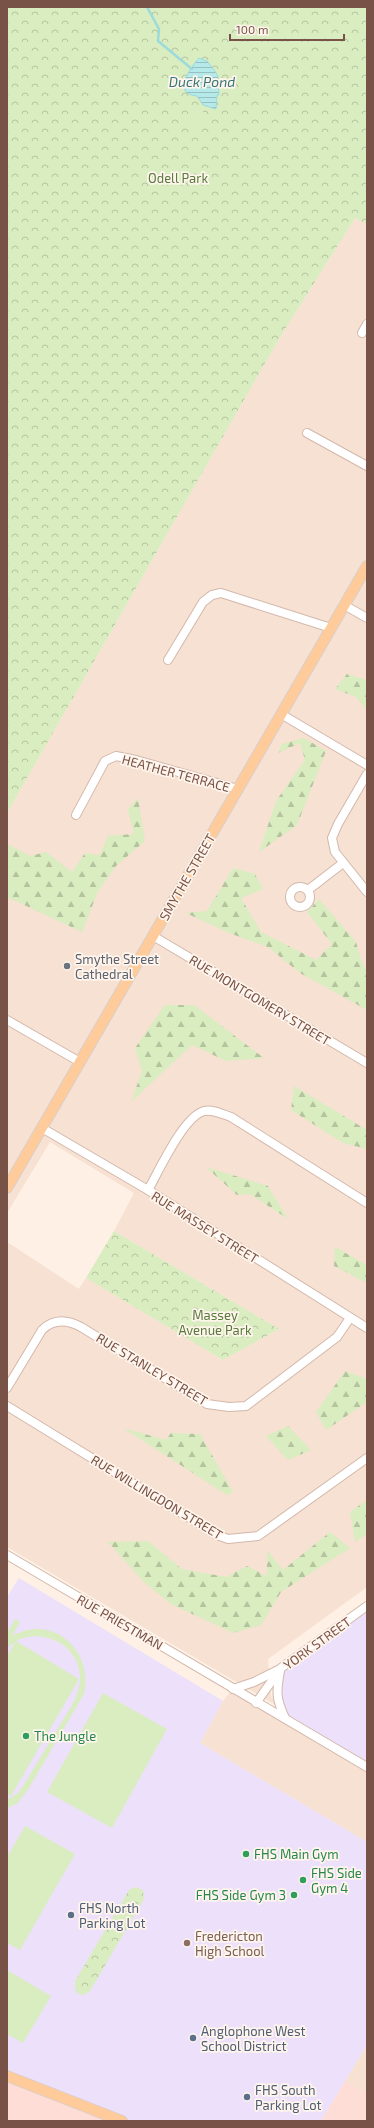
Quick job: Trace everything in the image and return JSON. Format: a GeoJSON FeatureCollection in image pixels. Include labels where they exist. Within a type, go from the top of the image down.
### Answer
{"type":"FeatureCollection","features":[{"type":"Feature","properties":{"kind":"main road","name":"SMYTHE STREET"},"geometry":{"type":"LineString","coordinates":[[7,1188],[367,566]]}},
{"type":"Feature","properties":{"kind":"main road"},"geometry":{"type":"LineString","coordinates":[[7,2076],[122,2121]]}},
{"type":"Feature","properties":{"kind":"street"},"geometry":{"type":"LineString","coordinates":[[362,333],[367,324]]}},
{"type":"Feature","properties":{"kind":"street"},"geometry":{"type":"LineString","coordinates":[[307,433],[367,466]]}},
{"type":"Feature","properties":{"kind":"street"},"geometry":{"type":"LineString","coordinates":[[168,660],[203,602],[212,595],[221,593],[331,628]]}},
{"type":"Feature","properties":{"kind":"street"},"geometry":{"type":"LineString","coordinates":[[344,605],[367,618]]}},
{"type":"Feature","properties":{"kind":"street"},"geometry":{"type":"LineString","coordinates":[[281,714],[367,765]]}},
{"type":"Feature","properties":{"kind":"street","name":"HEATHER TERRACE"},"geometry":{"type":"LineString","coordinates":[[76,815],[105,761],[116,756],[136,760],[238,789]]}},
{"type":"Feature","properties":{"kind":"street"},"geometry":{"type":"LineString","coordinates":[[367,774],[338,824],[332,838],[335,852],[367,892]]}},
{"type":"Feature","properties":{"kind":"street"},"geometry":{"type":"LineString","coordinates":[[308,890],[343,863]]}},
{"type":"Feature","properties":{"kind":"street","name":"RUE MONTGOMERY STREET"},"geometry":{"type":"LineString","coordinates":[[153,936],[367,1063]]}},
{"type":"Feature","properties":{"kind":"street"},"geometry":{"type":"LineString","coordinates":[[7,1020],[80,1062]]}},
{"type":"Feature","properties":{"kind":"street"},"geometry":{"type":"LineString","coordinates":[[148,1190],[185,1126],[195,1116],[204,1111],[216,1111],[231,1117],[367,1203]]}},
{"type":"Feature","properties":{"kind":"street","name":"RUE MASSEY STREET"},"geometry":{"type":"LineString","coordinates":[[42,1128],[148,1190],[367,1328]]}},
{"type":"Feature","properties":{"kind":"street","name":"RUE STANLEY STREET"},"geometry":{"type":"LineString","coordinates":[[7,1388],[42,1330],[47,1325],[64,1320],[81,1327],[207,1404],[229,1407],[246,1406],[337,1337],[350,1318]]}},
{"type":"Feature","properties":{"kind":"street","name":"RUE WILLINGDON STREET"},"geometry":{"type":"LineString","coordinates":[[7,1406],[217,1535],[228,1539],[258,1536],[262,1534],[367,1458]]}},
{"type":"Feature","properties":{"kind":"street","name":"RUE PRIESTMAN"},"geometry":{"type":"LineString","coordinates":[[7,1555],[256,1703],[285,1718],[367,1768]]}},
{"type":"Feature","properties":{"kind":"street","name":"YORK STREET"},"geometry":{"type":"LineString","coordinates":[[256,1703],[280,1668],[367,1606]]}},
{"type":"Feature","properties":{"kind":"street"},"geometry":{"type":"LineString","coordinates":[[233,1689],[254,1682],[280,1668]]}},
{"type":"Feature","properties":{"kind":"street"},"geometry":{"type":"LineString","coordinates":[[280,1668],[276,1690],[278,1702],[285,1718]]}},
{"type":"Feature","properties":{"kind":"shaded area"},"geometry":{"type":"Polygon","coordinates":[[[355,218],[367,224],[367,1587],[268,1659],[271,1696],[279,1707],[7,1547],[7,1242],[79,1289],[86,1278],[223,1360],[279,1329],[114,1231],[134,1193],[50,1142],[7,1213],[7,813],[279,339],[355,218]]]}},
{"type":"Feature","properties":{"kind":"shaded area","name":"Fredericton High School"},"geometry":{"type":"Polygon","coordinates":[[[19,1578],[223,1701],[200,1743],[367,1842],[367,2045],[321,2121],[122,2121],[7,2076],[7,1597],[19,1578]]]}},
{"type":"Feature","properties":{"kind":"shaded area"},"geometry":{"type":"Polygon","coordinates":[[[367,1606],[367,1767],[285,1718],[278,1702],[281,1668],[367,1606]]]}},
{"type":"Feature","properties":{"kind":"shaded area"},"geometry":{"type":"Polygon","coordinates":[[[233,1689],[367,1767],[367,1842],[200,1743],[223,1701],[233,1689]]]}},
{"type":"Feature","properties":{"kind":"shaded area"},"geometry":{"type":"Polygon","coordinates":[[[367,2045],[367,2094],[345,2081],[367,2045]]]}},
{"type":"Feature","properties":{"kind":"shaded area"},"geometry":{"type":"Polygon","coordinates":[[[7,2076],[122,2121],[7,2121],[7,2076]]]}},
{"type":"Feature","properties":{"kind":"shaded area"},"geometry":{"type":"Polygon","coordinates":[[[345,2081],[367,2094],[367,2121],[321,2121],[345,2081]]]}},
{"type":"Feature","properties":{"kind":"green space","name":"Odell Park"},"geometry":{"type":"Polygon","coordinates":[[[7,7],[367,7],[367,224],[355,218],[279,339],[7,813],[7,7]]]}},
{"type":"Feature","properties":{"kind":"green space"},"geometry":{"type":"Polygon","coordinates":[[[195,107],[209,115],[202,131],[184,121],[195,107]]]}},
{"type":"Feature","properties":{"kind":"green space"},"geometry":{"type":"Polygon","coordinates":[[[347,674],[367,680],[367,710],[356,697],[335,689],[347,674]]]}},
{"type":"Feature","properties":{"kind":"green space"},"geometry":{"type":"Polygon","coordinates":[[[304,738],[326,751],[297,825],[259,852],[276,801],[305,760],[300,743],[278,753],[282,744],[304,738]]]}},
{"type":"Feature","properties":{"kind":"green space"},"geometry":{"type":"Polygon","coordinates":[[[138,798],[145,841],[116,866],[98,891],[82,932],[7,897],[7,844],[30,856],[46,852],[72,872],[85,853],[100,855],[108,836],[134,834],[128,809],[138,798]]]}},
{"type":"Feature","properties":{"kind":"green space"},"geometry":{"type":"Polygon","coordinates":[[[233,868],[255,874],[263,889],[241,898],[261,932],[316,960],[332,944],[307,912],[319,899],[356,942],[361,960],[367,972],[367,1010],[300,973],[268,947],[229,933],[186,913],[207,911],[233,868]]]}},
{"type":"Feature","properties":{"kind":"green space"},"geometry":{"type":"Polygon","coordinates":[[[165,1005],[194,1005],[264,1058],[226,1061],[192,1045],[131,1102],[142,1071],[135,1048],[165,1005]]]}},
{"type":"Feature","properties":{"kind":"green space"},"geometry":{"type":"Polygon","coordinates":[[[294,1086],[367,1130],[367,1149],[343,1143],[291,1110],[294,1086]]]}},
{"type":"Feature","properties":{"kind":"green space"},"geometry":{"type":"Polygon","coordinates":[[[206,1167],[268,1186],[288,1219],[250,1194],[237,1195],[206,1167]]]}},
{"type":"Feature","properties":{"kind":"green space","name":"Massey Avenue Park"},"geometry":{"type":"Polygon","coordinates":[[[114,1231],[279,1329],[223,1360],[86,1278],[114,1231]]]}},
{"type":"Feature","properties":{"kind":"green space"},"geometry":{"type":"Polygon","coordinates":[[[335,1247],[367,1265],[367,1283],[334,1266],[335,1247]]]}},
{"type":"Feature","properties":{"kind":"green space"},"geometry":{"type":"Polygon","coordinates":[[[345,1371],[367,1379],[367,1402],[326,1430],[316,1412],[345,1371]]]}},
{"type":"Feature","properties":{"kind":"green space"},"geometry":{"type":"Polygon","coordinates":[[[288,1426],[311,1450],[288,1460],[266,1436],[288,1426]]]}},
{"type":"Feature","properties":{"kind":"green space"},"geometry":{"type":"Polygon","coordinates":[[[123,1428],[166,1440],[171,1433],[200,1434],[233,1492],[227,1495],[123,1428]]]}},
{"type":"Feature","properties":{"kind":"green space"},"geometry":{"type":"Polygon","coordinates":[[[367,1500],[367,1534],[355,1542],[350,1512],[367,1500]]]}},
{"type":"Feature","properties":{"kind":"green space"},"geometry":{"type":"Polygon","coordinates":[[[330,1532],[350,1548],[281,1592],[261,1625],[233,1633],[171,1604],[143,1581],[108,1542],[148,1541],[182,1569],[226,1577],[247,1566],[267,1576],[267,1550],[283,1570],[330,1532]]]}},
{"type":"Feature","properties":{"kind":"green space","name":"The Jungle"},"geometry":{"type":"Polygon","coordinates":[[[15,1619],[20,1622],[12,1636],[27,1630],[42,1629],[55,1633],[67,1640],[76,1650],[83,1663],[85,1678],[84,1694],[29,1788],[18,1803],[7,1808],[7,1800],[18,1793],[25,1783],[70,1708],[76,1696],[80,1681],[79,1668],[74,1656],[60,1643],[49,1638],[38,1636],[26,1637],[16,1641],[79,1679],[11,1796],[7,1794],[7,1656],[15,1642],[7,1648],[7,1633],[15,1619]]]}},
{"type":"Feature","properties":{"kind":"green space"},"geometry":{"type":"Polygon","coordinates":[[[103,1693],[167,1729],[112,1828],[47,1792],[103,1693]]]}},
{"type":"Feature","properties":{"kind":"green space"},"geometry":{"type":"Polygon","coordinates":[[[25,1826],[75,1854],[20,1950],[7,1943],[7,1857],[25,1826]]]}},
{"type":"Feature","properties":{"kind":"green space"},"geometry":{"type":"Polygon","coordinates":[[[135,1887],[143,1890],[144,1899],[90,1991],[84,1995],[79,1994],[75,1990],[75,1981],[129,1890],[135,1887]]]}},
{"type":"Feature","properties":{"kind":"green space"},"geometry":{"type":"Polygon","coordinates":[[[7,1970],[51,1996],[23,2043],[7,2034],[7,1970]]]}},
{"type":"Feature","properties":{"kind":"water","name":"Duck Pond"},"geometry":{"type":"Polygon","coordinates":[[[199,58],[207,61],[218,76],[219,95],[217,95],[216,109],[203,105],[197,96],[189,94],[185,91],[185,80],[191,68],[199,58]]]}},
{"type":"Feature","properties":{"kind":"waterway"},"geometry":{"type":"LineString","coordinates":[[147,7],[159,29],[158,41],[192,69]]}},
{"type":"Feature","properties":{"kind":"place","name":"Smythe Street Cathedral"},"geometry":{"type":"Point","coordinates":[67,966]}},
{"type":"Feature","properties":{"kind":"place","name":"The Jungle"},"geometry":{"type":"Point","coordinates":[26,1736]}},
{"type":"Feature","properties":{"kind":"place","name":"FHS Main Gym"},"geometry":{"type":"Point","coordinates":[246,1854]}},
{"type":"Feature","properties":{"kind":"place","name":"FHS Side Gym 4"},"geometry":{"type":"Point","coordinates":[303,1880]}},
{"type":"Feature","properties":{"kind":"place","name":"FHS Side Gym 3"},"geometry":{"type":"Point","coordinates":[294,1895]}},
{"type":"Feature","properties":{"kind":"place","name":"FHS North Parking Lot"},"geometry":{"type":"Point","coordinates":[71,1915]}},
{"type":"Feature","properties":{"kind":"place","name":"Fredericton High School"},"geometry":{"type":"Point","coordinates":[187,1943]}},
{"type":"Feature","properties":{"kind":"place","name":"Anglophone West School District"},"geometry":{"type":"Point","coordinates":[193,2038]}},
{"type":"Feature","properties":{"kind":"place","name":"FHS South Parking Lot"},"geometry":{"type":"Point","coordinates":[247,2097]}}]}
